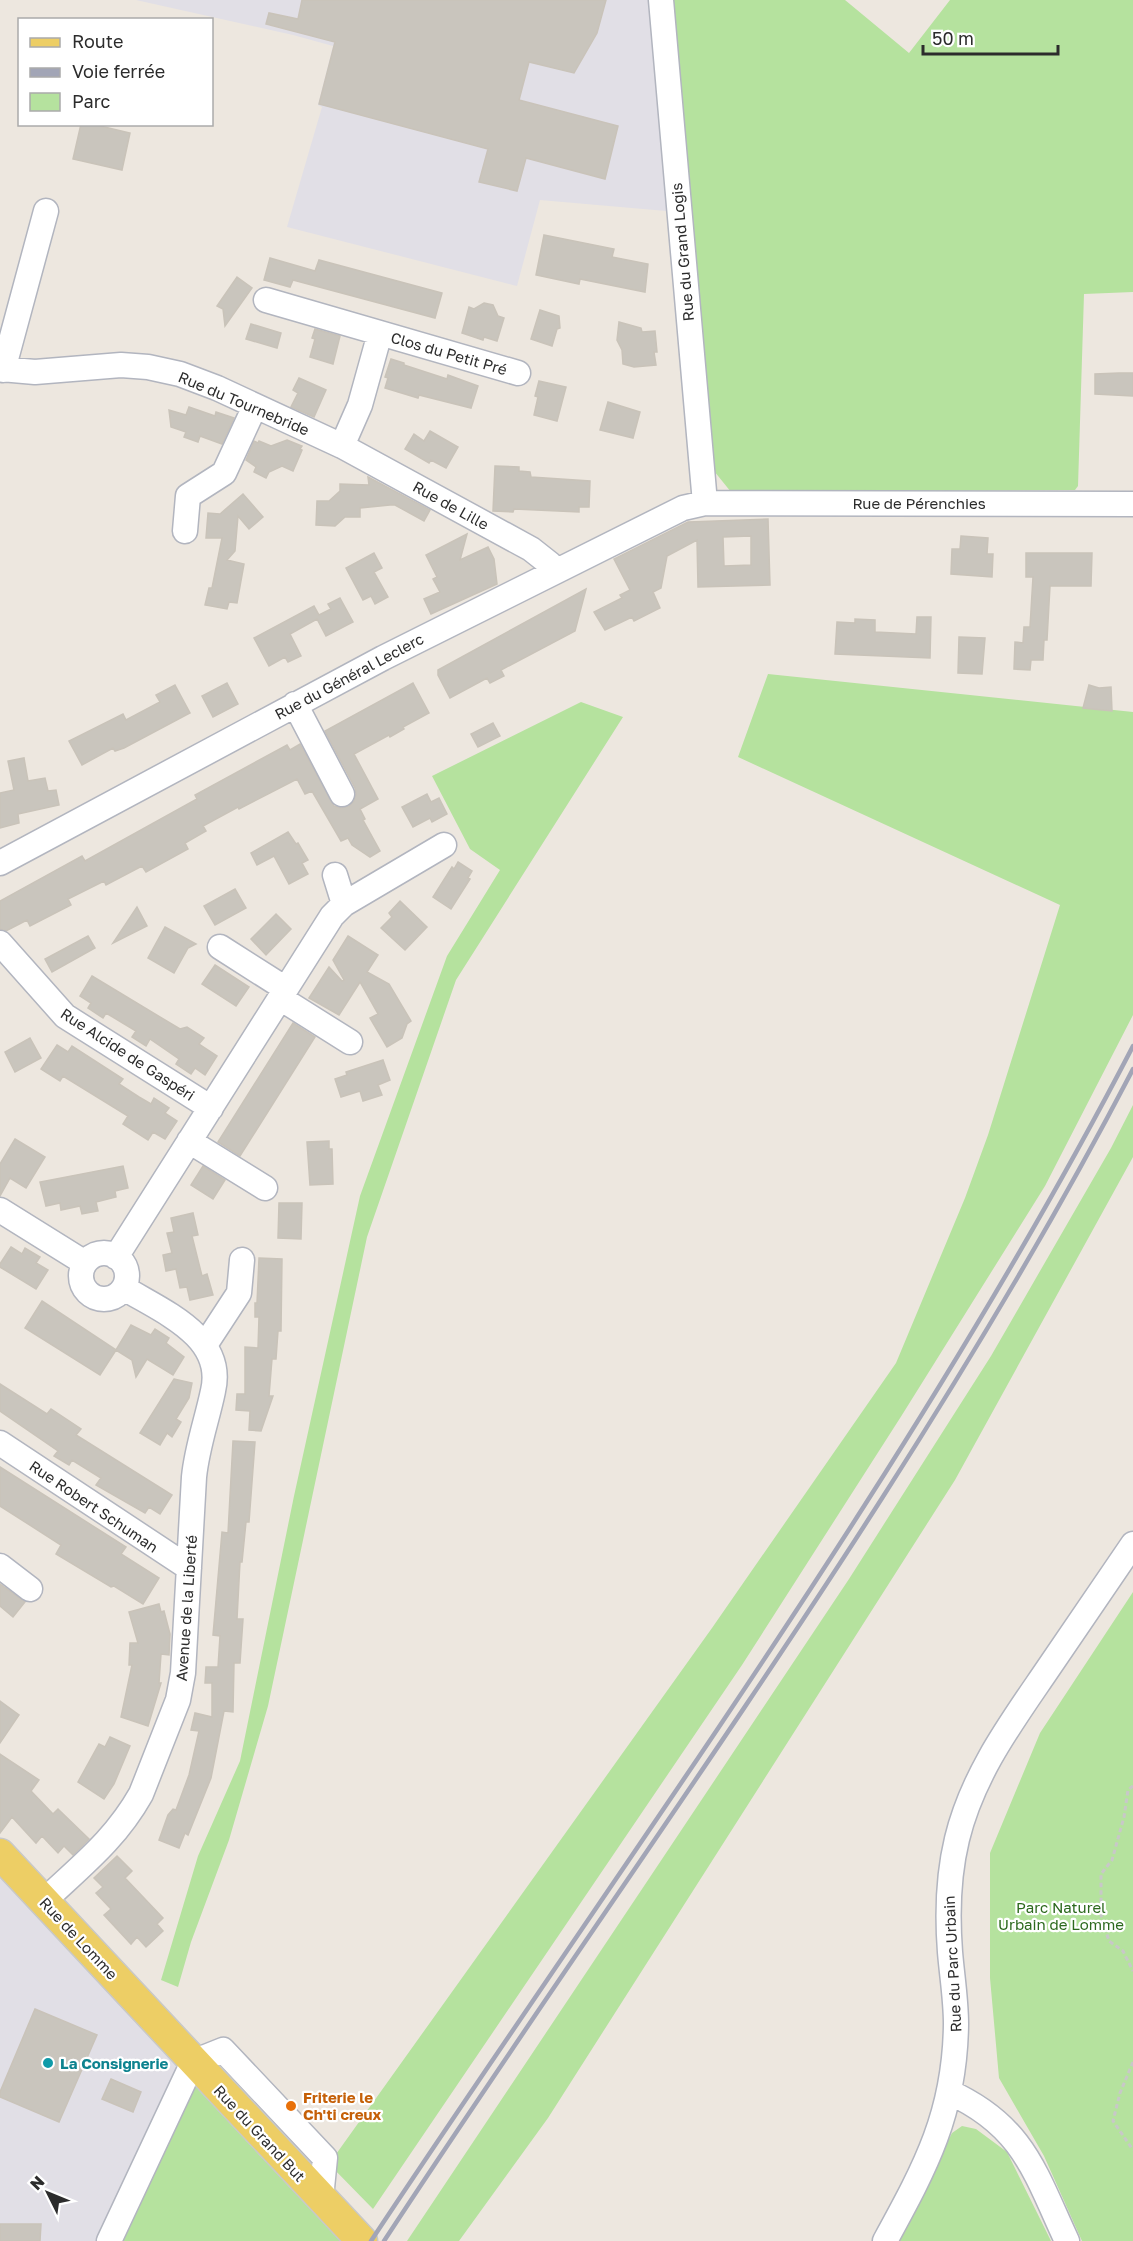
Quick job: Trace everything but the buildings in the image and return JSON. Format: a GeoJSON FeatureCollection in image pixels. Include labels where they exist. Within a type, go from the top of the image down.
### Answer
{"type":"FeatureCollection","features":[{"type":"Feature","properties":{"kind":"main road","name":"Rue de Lomme"},"geometry":{"type":"LineString","coordinates":[[0,1854],[159,2023]]}},
{"type":"Feature","properties":{"kind":"main road","name":"Rue du Grand But"},"geometry":{"type":"LineString","coordinates":[[159,2023],[362,2241]]}},
{"type":"Feature","properties":{"kind":"street","name":"Rue du Grand Logis"},"geometry":{"type":"LineString","coordinates":[[661,0],[705,504]]}},
{"type":"Feature","properties":{"kind":"street"},"geometry":{"type":"LineString","coordinates":[[2,370],[46,211]]}},
{"type":"Feature","properties":{"kind":"street","name":"Clos du Petit Pré"},"geometry":{"type":"LineString","coordinates":[[266,300],[518,373]]}},
{"type":"Feature","properties":{"kind":"street","name":"Clos du Petit Pré"},"geometry":{"type":"LineString","coordinates":[[342,446],[360,405],[380,333]]}},
{"type":"Feature","properties":{"kind":"street","name":"Rue du Tournebride"},"geometry":{"type":"LineString","coordinates":[[2,370],[35,372],[101,365],[148,367],[180,374],[342,446]]}},
{"type":"Feature","properties":{"kind":"street"},"geometry":{"type":"LineString","coordinates":[[185,531],[188,496],[224,473],[255,406]]}},
{"type":"Feature","properties":{"kind":"street","name":"Rue de Lille"},"geometry":{"type":"LineString","coordinates":[[342,446],[531,549],[555,571]]}},
{"type":"Feature","properties":{"kind":"street","name":"Rue de Pérenchies"},"geometry":{"type":"LineString","coordinates":[[705,504],[1133,504]]}},
{"type":"Feature","properties":{"kind":"street","name":"Rue du Général Leclerc"},"geometry":{"type":"LineString","coordinates":[[0,863],[295,704],[555,571],[671,513],[705,504]]}},
{"type":"Feature","properties":{"kind":"street"},"geometry":{"type":"LineString","coordinates":[[295,704],[342,794]]}},
{"type":"Feature","properties":{"kind":"street"},"geometry":{"type":"LineString","coordinates":[[116,1257],[332,916],[344,904],[444,845]]}},
{"type":"Feature","properties":{"kind":"street"},"geometry":{"type":"LineString","coordinates":[[335,875],[344,904]]}},
{"type":"Feature","properties":{"kind":"street","name":"Rue Alcide de Gaspéri"},"geometry":{"type":"LineString","coordinates":[[0,943],[65,1016],[211,1108]]}},
{"type":"Feature","properties":{"kind":"street"},"geometry":{"type":"LineString","coordinates":[[220,947],[350,1042]]}},
{"type":"Feature","properties":{"kind":"street"},"geometry":{"type":"LineString","coordinates":[[189,1142],[265,1188]]}},
{"type":"Feature","properties":{"kind":"street"},"geometry":{"type":"LineString","coordinates":[[0,1210],[85,1263]]}},
{"type":"Feature","properties":{"kind":"street"},"geometry":{"type":"LineString","coordinates":[[99,1254],[116,1257],[122,1262],[127,1274],[124,1288],[114,1297],[101,1299],[89,1294],[81,1276],[85,1263],[99,1254]]}},
{"type":"Feature","properties":{"kind":"street"},"geometry":{"type":"LineString","coordinates":[[124,1288],[186,1327],[205,1345],[236,1299],[242,1260]]}},
{"type":"Feature","properties":{"kind":"street","name":"Avenue de la Liberté"},"geometry":{"type":"LineString","coordinates":[[44,1901],[117,1833],[141,1794],[180,1694],[196,1460],[214,1388],[212,1358],[205,1345]]}},
{"type":"Feature","properties":{"kind":"street","name":"Rue Robert Schuman"},"geometry":{"type":"LineString","coordinates":[[1,1447],[189,1568]]}},
{"type":"Feature","properties":{"kind":"street","name":"Rue du Parc Urbain"},"geometry":{"type":"LineString","coordinates":[[885,2241],[932,2149],[950,2092],[956,2021],[948,1892],[955,1848],[964,1814],[983,1768],[1011,1721],[1133,1544]]}},
{"type":"Feature","properties":{"kind":"street"},"geometry":{"type":"LineString","coordinates":[[0,1566],[30,1589]]}},
{"type":"Feature","properties":{"kind":"street"},"geometry":{"type":"LineString","coordinates":[[108,2241],[193,2062]]}},
{"type":"Feature","properties":{"kind":"street"},"geometry":{"type":"LineString","coordinates":[[950,2092],[990,2115],[1021,2146],[1067,2241]]}},
{"type":"Feature","properties":{"kind":"path"},"geometry":{"type":"LineString","coordinates":[[1133,1786],[1128,1790],[1124,1817],[1112,1860],[1101,1874],[1100,1883],[1101,1915],[1109,1941],[1123,1951],[1133,1971]]}},
{"type":"Feature","properties":{"kind":"path"},"geometry":{"type":"LineString","coordinates":[[1133,2062],[1120,2093],[1113,2121],[1133,2150]]}},
{"type":"Feature","properties":{"kind":"shaded area"},"geometry":{"type":"Polygon","coordinates":[[[136,0],[672,0],[689,213],[540,200],[517,286],[287,227],[322,107],[318,105],[333,46],[136,0]]]}},
{"type":"Feature","properties":{"kind":"shaded area"},"geometry":{"type":"Polygon","coordinates":[[[0,1875],[193,2084],[118,2241],[0,2241],[0,1875]]]}},
{"type":"Feature","properties":{"kind":"green space"},"geometry":{"type":"Polygon","coordinates":[[[672,0],[845,0],[909,53],[950,0],[1133,0],[1133,292],[1084,294],[1078,486],[1075,490],[731,492],[710,466],[672,0]]]}},
{"type":"Feature","properties":{"kind":"green space"},"geometry":{"type":"Polygon","coordinates":[[[768,674],[1133,712],[1133,1015],[1045,1186],[902,1415],[742,1665],[373,2209],[329,2164],[712,1628],[896,1363],[965,1198],[988,1135],[1060,905],[738,757],[768,674]]]}},
{"type":"Feature","properties":{"kind":"green space"},"geometry":{"type":"Polygon","coordinates":[[[581,702],[623,717],[456,980],[367,1237],[268,1706],[229,1840],[191,1942],[178,1987],[161,1980],[198,1856],[240,1761],[294,1496],[360,1196],[447,956],[500,870],[470,849],[432,776],[581,702]]]}},
{"type":"Feature","properties":{"kind":"green space"},"geometry":{"type":"Polygon","coordinates":[[[1133,1105],[1133,1157],[955,1480],[548,2118],[459,2241],[407,2241],[849,1579],[991,1356],[1111,1148],[1133,1105]]]}},
{"type":"Feature","properties":{"kind":"green space","name":"Parc Naturel Urbain de Lomme"},"geometry":{"type":"Polygon","coordinates":[[[1133,1592],[1133,2241],[1082,2241],[1044,2156],[999,2078],[990,1978],[990,1853],[1040,1733],[1133,1592]]]}},
{"type":"Feature","properties":{"kind":"green space"},"geometry":{"type":"Polygon","coordinates":[[[193,2084],[340,2241],[118,2241],[193,2084]]]}},
{"type":"Feature","properties":{"kind":"green space"},"geometry":{"type":"Polygon","coordinates":[[[962,2126],[976,2129],[1007,2152],[1051,2241],[897,2241],[952,2133],[962,2126]]]}},
{"type":"Feature","properties":{"kind":"railway"},"geometry":{"type":"LineString","coordinates":[[371,2241],[768,1653],[865,1505],[959,1354],[1048,1202],[1133,1046]]}},
{"type":"Feature","properties":{"kind":"railway"},"geometry":{"type":"LineString","coordinates":[[384,2241],[774,1664],[869,1519],[1050,1222],[1133,1069]]}},
{"type":"Feature","properties":{"kind":"place","name":"La Consignerie"},"geometry":{"type":"Point","coordinates":[48,2063]}},
{"type":"Feature","properties":{"kind":"place","name":"Friterie le Ch'ti creux"},"geometry":{"type":"Point","coordinates":[291,2106]}}]}
